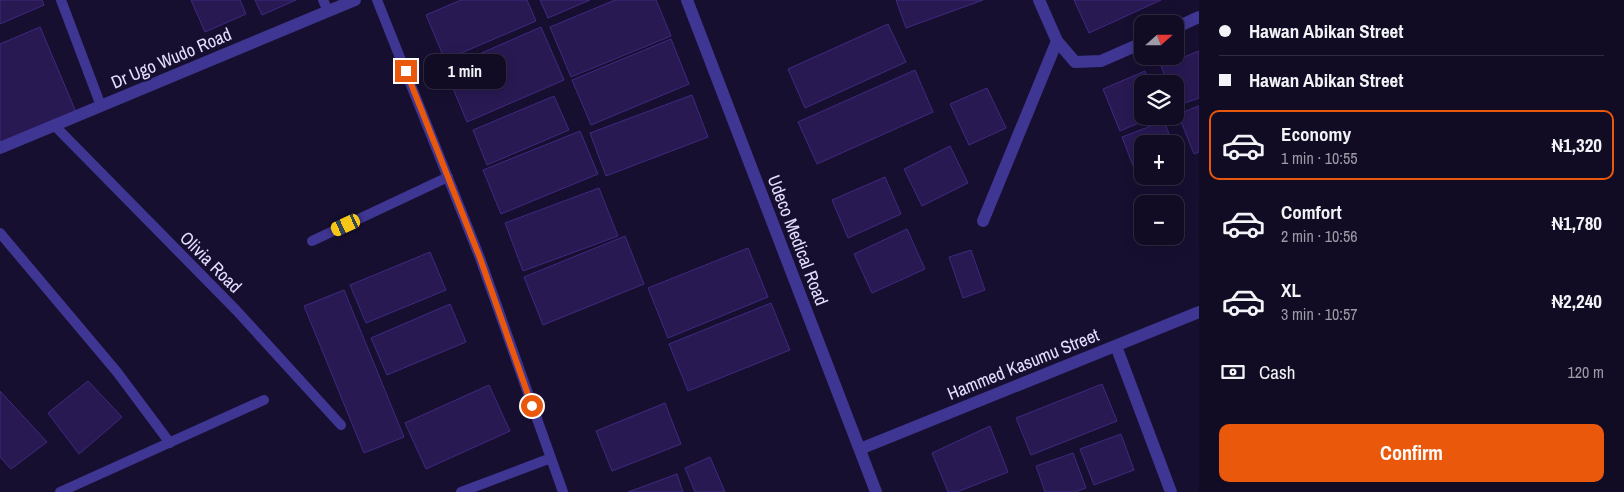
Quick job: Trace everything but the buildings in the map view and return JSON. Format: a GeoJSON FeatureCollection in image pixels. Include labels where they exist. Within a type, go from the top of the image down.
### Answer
{"type":"FeatureCollection","features":[{"type":"Feature","properties":{"kind":"street","name":"Dr Ugo Wudo Road"},"geometry":{"type":"LineString","coordinates":[[0,148],[101,106],[325,6],[355,0]]}},
{"type":"Feature","properties":{"kind":"street","name":"Udeco Medical Road"},"geometry":{"type":"LineString","coordinates":[[687,0],[876,492]]}},
{"type":"Feature","properties":{"kind":"street"},"geometry":{"type":"LineString","coordinates":[[1039,0],[1057,41],[1075,62],[1101,61],[1134,47]]}},
{"type":"Feature","properties":{"kind":"street"},"geometry":{"type":"LineString","coordinates":[[1184,24],[1199,17]]}},
{"type":"Feature","properties":{"kind":"street"},"geometry":{"type":"LineString","coordinates":[[983,221],[1057,41]]}},
{"type":"Feature","properties":{"kind":"street","name":"Hammed Kasumu Street"},"geometry":{"type":"LineString","coordinates":[[860,449],[1199,312]]}},
{"type":"Feature","properties":{"kind":"street"},"geometry":{"type":"LineString","coordinates":[[1116,346],[1171,492]]}},
{"type":"Feature","properties":{"kind":"lane"},"geometry":{"type":"LineString","coordinates":[[60,0],[101,106]]}},
{"type":"Feature","properties":{"kind":"lane"},"geometry":{"type":"LineString","coordinates":[[377,0],[483,267],[563,492]]}},
{"type":"Feature","properties":{"kind":"lane","name":"Olivia Road"},"geometry":{"type":"LineString","coordinates":[[54,125],[236,310],[341,425]]}},
{"type":"Feature","properties":{"kind":"lane"},"geometry":{"type":"LineString","coordinates":[[312,241],[448,177]]}},
{"type":"Feature","properties":{"kind":"lane"},"geometry":{"type":"LineString","coordinates":[[0,233],[117,372],[170,443]]}},
{"type":"Feature","properties":{"kind":"lane"},"geometry":{"type":"LineString","coordinates":[[60,492],[264,400]]}},
{"type":"Feature","properties":{"kind":"lane"},"geometry":{"type":"LineString","coordinates":[[461,492],[551,458]]}},
{"type":"Feature","properties":{"kind":"route"},"geometry":{"type":"LineString","coordinates":[[406,71],[480,258],[532,406]]}}]}
